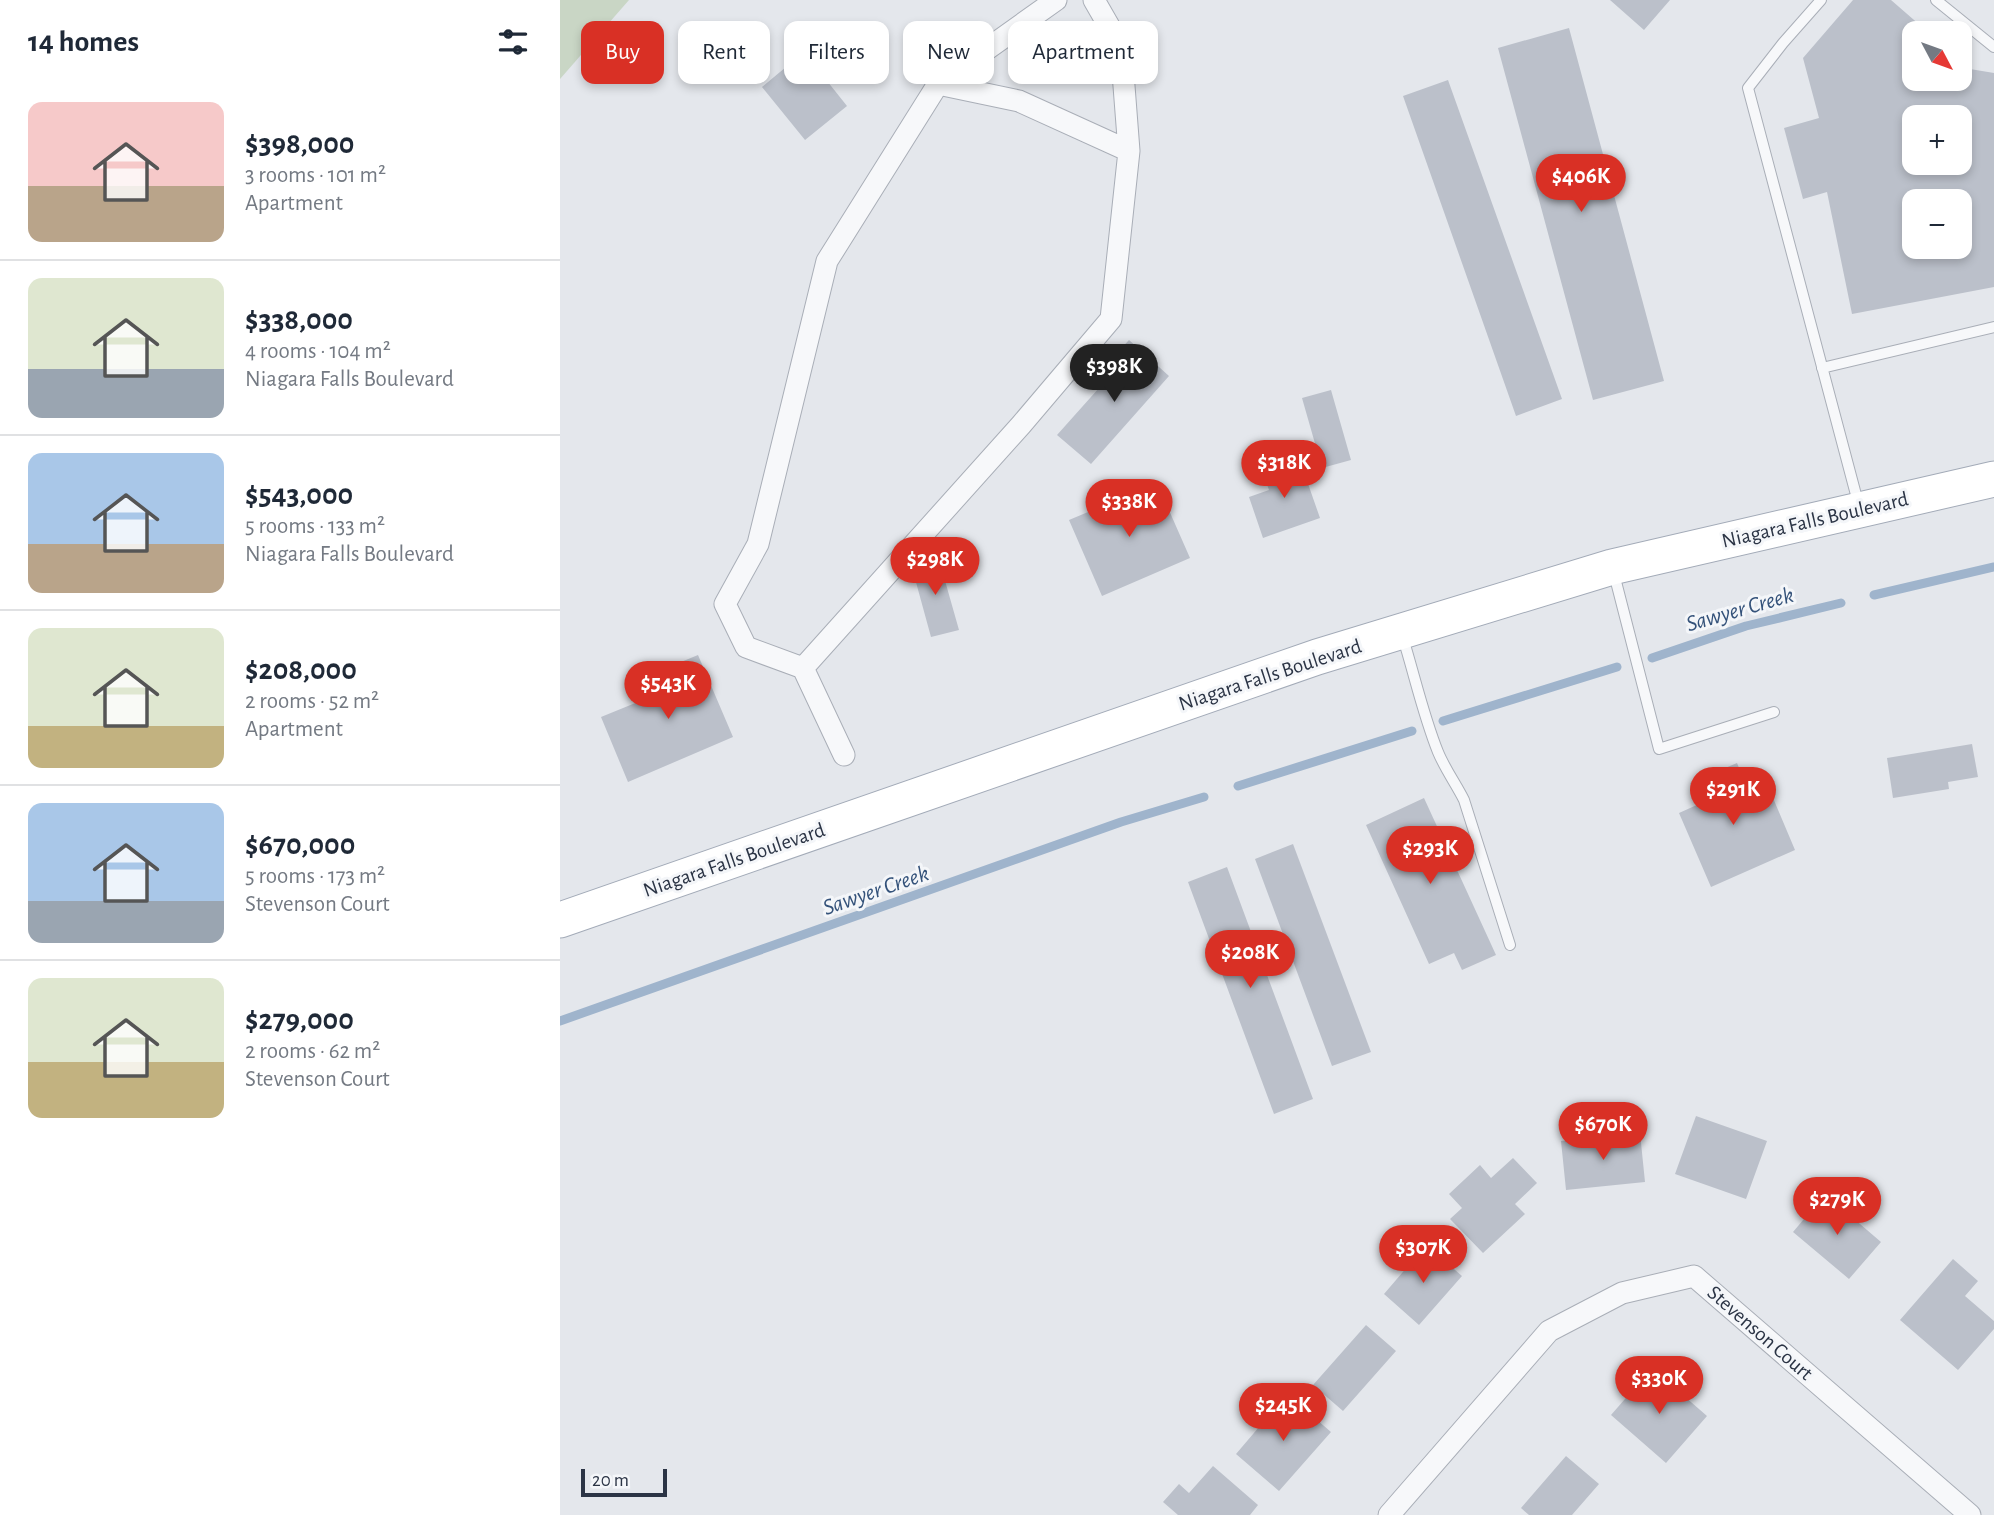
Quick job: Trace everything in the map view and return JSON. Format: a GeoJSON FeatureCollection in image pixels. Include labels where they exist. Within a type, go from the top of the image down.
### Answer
{"type":"FeatureCollection","features":[{"type":"Feature","properties":{"kind":"main road","name":"Niagara Falls Boulevard"},"geometry":{"type":"LineString","coordinates":[[560,920],[1317,657],[1612,567],[1994,479]]}},
{"type":"Feature","properties":{"kind":"street"},"geometry":{"type":"LineString","coordinates":[[994,44],[1056,0]]}},
{"type":"Feature","properties":{"kind":"street"},"geometry":{"type":"LineString","coordinates":[[803,668],[1021,425],[1111,319],[1129,151],[1121,47],[1094,0]]}},
{"type":"Feature","properties":{"kind":"street"},"geometry":{"type":"LineString","coordinates":[[844,755],[803,668],[746,647],[724,604],[758,544],[827,261],[937,84]]}},
{"type":"Feature","properties":{"kind":"street"},"geometry":{"type":"LineString","coordinates":[[942,84],[1019,101],[1129,151]]}},
{"type":"Feature","properties":{"kind":"street","name":"Stevenson Court"},"geometry":{"type":"LineString","coordinates":[[1389,1515],[1549,1331],[1622,1293],[1694,1276],[1970,1515]]}},
{"type":"Feature","properties":{"kind":"lane"},"geometry":{"type":"LineString","coordinates":[[1821,0],[1748,88],[1859,509]]}},
{"type":"Feature","properties":{"kind":"lane"},"geometry":{"type":"LineString","coordinates":[[1936,0],[1994,47]]}},
{"type":"Feature","properties":{"kind":"lane"},"geometry":{"type":"LineString","coordinates":[[1822,368],[1994,327]]}},
{"type":"Feature","properties":{"kind":"lane"},"geometry":{"type":"LineString","coordinates":[[1612,567],[1659,749],[1774,712]]}},
{"type":"Feature","properties":{"kind":"lane"},"geometry":{"type":"LineString","coordinates":[[1401,632],[1436,749],[1464,800],[1510,945]]}},
{"type":"Feature","properties":{"kind":"green space"},"geometry":{"type":"Polygon","coordinates":[[[560,0],[629,0],[611,21],[581,21],[581,55],[560,79],[560,0]]]}},
{"type":"Feature","properties":{"kind":"building"},"geometry":{"type":"Polygon","coordinates":[[[1610,0],[1670,0],[1644,30],[1610,0]]]}},
{"type":"Feature","properties":{"kind":"building"},"geometry":{"type":"Polygon","coordinates":[[[1853,0],[1891,0],[1915,21],[1902,21],[1902,91],[1972,91],[1972,69],[1994,73],[1994,287],[1852,314],[1827,192],[1803,199],[1784,128],[1819,118],[1803,58],[1853,0]]]}},
{"type":"Feature","properties":{"kind":"building"},"geometry":{"type":"Polygon","coordinates":[[[1569,28],[1664,381],[1593,400],[1498,48],[1569,28]]]}},
{"type":"Feature","properties":{"kind":"building"},"geometry":{"type":"Polygon","coordinates":[[[784,69],[784,84],[829,84],[847,106],[805,140],[762,87],[770,84],[770,80],[784,69]]]}},
{"type":"Feature","properties":{"kind":"building"},"geometry":{"type":"Polygon","coordinates":[[[1448,80],[1562,399],[1516,416],[1403,96],[1448,80]]]}},
{"type":"Feature","properties":{"kind":"building"},"geometry":{"type":"Polygon","coordinates":[[[1129,340],[1169,376],[1091,464],[1057,435],[1124,360],[1117,353],[1129,340]]]}},
{"type":"Feature","properties":{"kind":"building"},"geometry":{"type":"Polygon","coordinates":[[[1331,390],[1351,460],[1322,468],[1302,398],[1331,390]]]}},
{"type":"Feature","properties":{"kind":"building"},"geometry":{"type":"Polygon","coordinates":[[[1299,458],[1320,518],[1263,538],[1249,497],[1269,490],[1262,471],[1299,458]]]}},
{"type":"Feature","properties":{"kind":"building"},"geometry":{"type":"Polygon","coordinates":[[[1157,483],[1190,558],[1102,596],[1069,520],[1157,483]]]}},
{"type":"Feature","properties":{"kind":"building"},"geometry":{"type":"Polygon","coordinates":[[[938,556],[959,630],[931,637],[911,564],[938,556]]]}},
{"type":"Feature","properties":{"kind":"building"},"geometry":{"type":"Polygon","coordinates":[[[698,655],[733,737],[628,782],[601,717],[655,695],[647,676],[698,655]]]}},
{"type":"Feature","properties":{"kind":"building"},"geometry":{"type":"Polygon","coordinates":[[[1972,744],[1978,777],[1948,782],[1949,789],[1893,798],[1887,758],[1972,744]]]}},
{"type":"Feature","properties":{"kind":"building"},"geometry":{"type":"Polygon","coordinates":[[[1737,763],[1755,806],[1773,798],[1795,850],[1711,887],[1679,813],[1699,804],[1690,783],[1737,763]]]}},
{"type":"Feature","properties":{"kind":"building"},"geometry":{"type":"Polygon","coordinates":[[[1424,798],[1496,955],[1462,970],[1454,953],[1429,964],[1366,825],[1424,798]]]}},
{"type":"Feature","properties":{"kind":"building"},"geometry":{"type":"Polygon","coordinates":[[[1293,844],[1371,1052],[1332,1066],[1255,859],[1293,844]]]}},
{"type":"Feature","properties":{"kind":"building"},"geometry":{"type":"Polygon","coordinates":[[[1227,867],[1313,1099],[1274,1114],[1188,882],[1227,867]]]}},
{"type":"Feature","properties":{"kind":"building"},"geometry":{"type":"Polygon","coordinates":[[[1696,1116],[1767,1141],[1746,1199],[1675,1174],[1696,1116]]]}},
{"type":"Feature","properties":{"kind":"building"},"geometry":{"type":"Polygon","coordinates":[[[1640,1133],[1645,1182],[1566,1190],[1561,1141],[1640,1133]]]}},
{"type":"Feature","properties":{"kind":"building"},"geometry":{"type":"Polygon","coordinates":[[[1513,1158],[1537,1183],[1515,1204],[1525,1214],[1483,1253],[1450,1219],[1462,1208],[1449,1194],[1480,1165],[1491,1178],[1513,1158]]]}},
{"type":"Feature","properties":{"kind":"building"},"geometry":{"type":"Polygon","coordinates":[[[1825,1194],[1881,1242],[1849,1279],[1793,1232],[1825,1194]]]}},
{"type":"Feature","properties":{"kind":"building"},"geometry":{"type":"Polygon","coordinates":[[[1426,1245],[1462,1276],[1419,1325],[1384,1294],[1426,1245]]]}},
{"type":"Feature","properties":{"kind":"building"},"geometry":{"type":"Polygon","coordinates":[[[1953,1259],[1978,1281],[1965,1296],[1994,1321],[1994,1329],[1958,1370],[1900,1320],[1953,1259]]]}},
{"type":"Feature","properties":{"kind":"building"},"geometry":{"type":"Polygon","coordinates":[[[1366,1325],[1396,1351],[1343,1411],[1313,1385],[1366,1325]]]}},
{"type":"Feature","properties":{"kind":"building"},"geometry":{"type":"Polygon","coordinates":[[[1652,1368],[1707,1416],[1666,1463],[1611,1415],[1652,1368]]]}},
{"type":"Feature","properties":{"kind":"building"},"geometry":{"type":"Polygon","coordinates":[[[1287,1394],[1331,1432],[1279,1491],[1236,1454],[1287,1394]]]}},
{"type":"Feature","properties":{"kind":"building"},"geometry":{"type":"Polygon","coordinates":[[[1566,1456],[1599,1484],[1572,1515],[1529,1515],[1521,1508],[1566,1456]]]}},
{"type":"Feature","properties":{"kind":"building"},"geometry":{"type":"Polygon","coordinates":[[[1213,1466],[1258,1505],[1250,1515],[1178,1515],[1163,1502],[1179,1484],[1189,1493],[1213,1466]]]}},
{"type":"Feature","properties":{"kind":"waterway","name":"Sawyer Creek"},"geometry":{"type":"LineString","coordinates":[[1874,595],[1994,567]]}},
{"type":"Feature","properties":{"kind":"waterway","name":"Sawyer Creek"},"geometry":{"type":"LineString","coordinates":[[1652,658],[1746,626],[1841,603]]}},
{"type":"Feature","properties":{"kind":"waterway","name":"Sawyer Creek"},"geometry":{"type":"LineString","coordinates":[[1443,721],[1617,667]]}},
{"type":"Feature","properties":{"kind":"waterway","name":"Sawyer Creek"},"geometry":{"type":"LineString","coordinates":[[1238,786],[1412,731]]}},
{"type":"Feature","properties":{"kind":"waterway","name":"Sawyer Creek"},"geometry":{"type":"LineString","coordinates":[[560,1021],[1121,822],[1204,797]]}}]}
